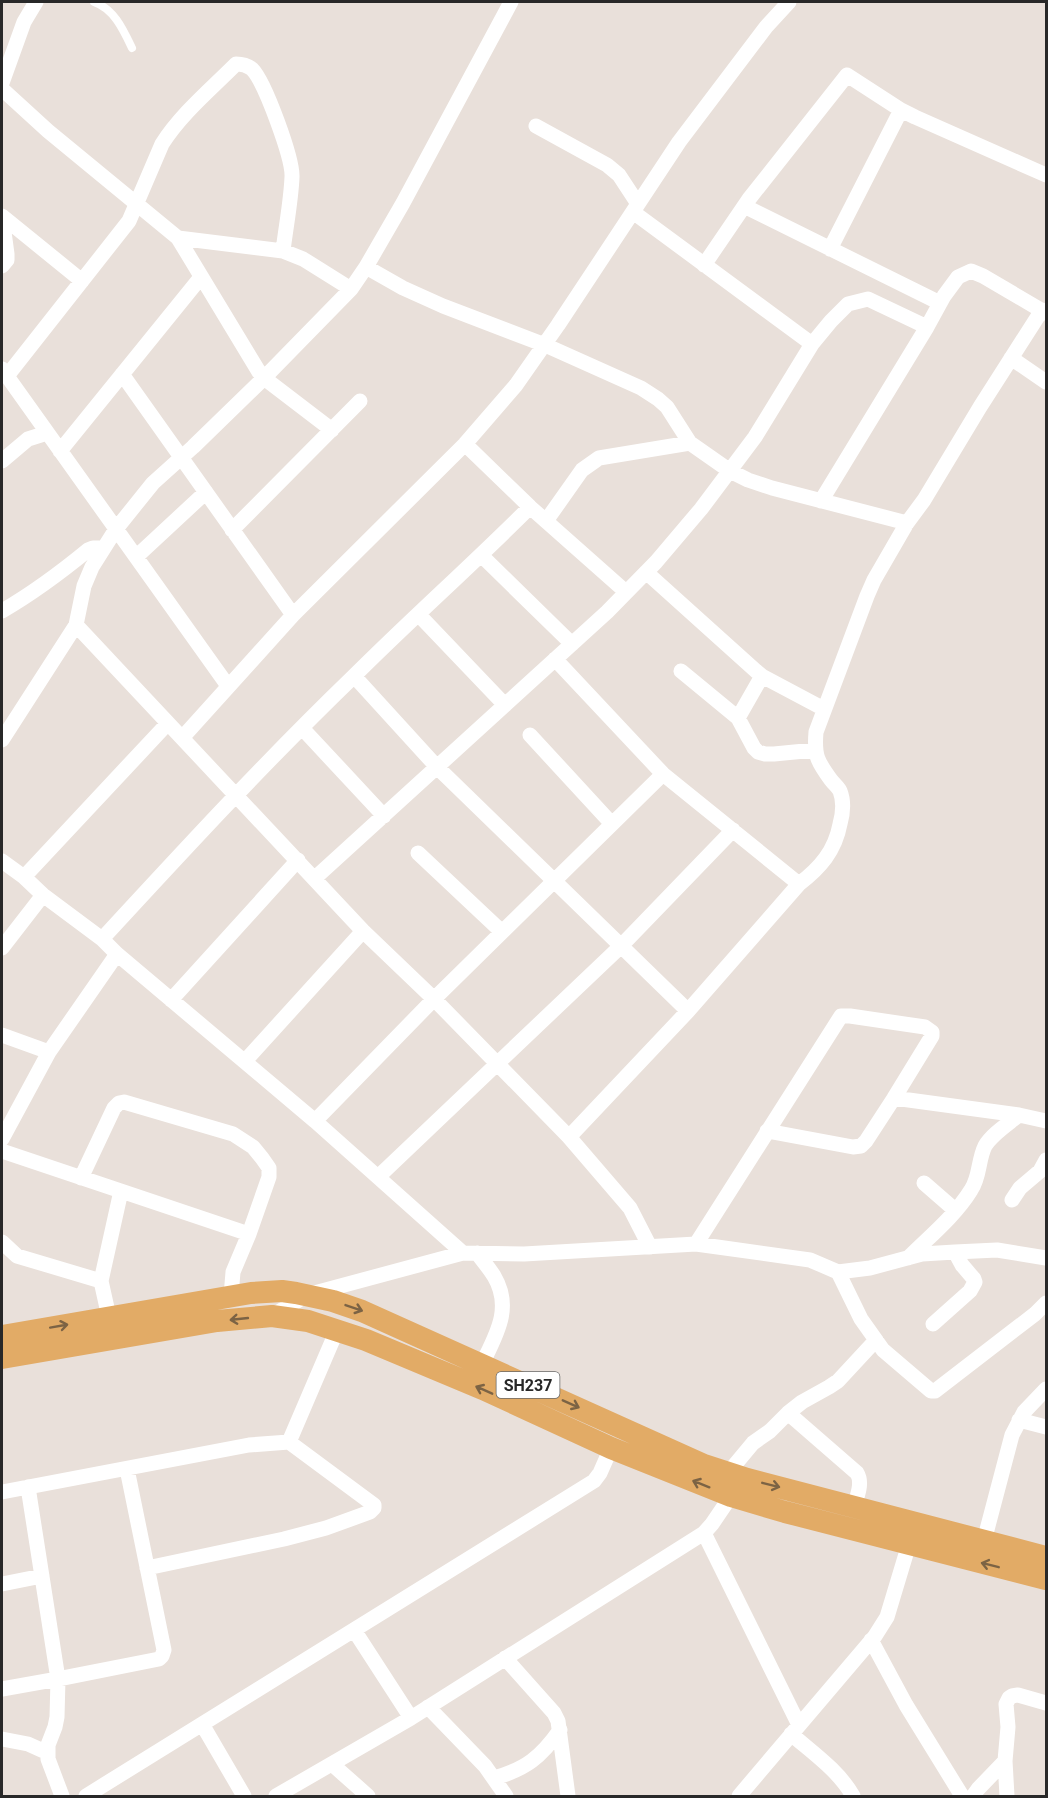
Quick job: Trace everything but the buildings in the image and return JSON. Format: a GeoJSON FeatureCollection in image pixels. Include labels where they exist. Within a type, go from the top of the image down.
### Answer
{"type":"FeatureCollection","features":[{"type":"Feature","properties":{"kind":"main road","name":"SH237"},"geometry":{"type":"LineString","coordinates":[[2,1336],[251,1293],[282,1291],[307,1295],[362,1311],[704,1465],[747,1479],[1047,1557]]}},
{"type":"Feature","properties":{"kind":"main road","name":"SH237"},"geometry":{"type":"LineString","coordinates":[[2,1358],[217,1321],[272,1316],[308,1321],[366,1340],[611,1448],[731,1496],[1047,1579]]}},
{"type":"Feature","properties":{"kind":"street"},"geometry":{"type":"LineString","coordinates":[[2,83],[24,22],[36,2]]}},
{"type":"Feature","properties":{"kind":"street"},"geometry":{"type":"LineString","coordinates":[[2,740],[76,625],[84,586],[92,567],[116,529],[153,483],[264,378],[351,289],[366,267],[443,131],[511,2]]}},
{"type":"Feature","properties":{"kind":"street"},"geometry":{"type":"LineString","coordinates":[[182,738],[292,615],[465,444],[516,385],[545,345],[679,142],[766,27],[789,2]]}},
{"type":"Feature","properties":{"kind":"street"},"geometry":{"type":"LineString","coordinates":[[228,686],[4,372],[129,221],[162,144],[177,122],[236,64],[244,64],[253,70],[262,83],[288,151],[292,175],[283,250]]}},
{"type":"Feature","properties":{"kind":"street"},"geometry":{"type":"LineString","coordinates":[[704,265],[744,206],[847,75],[900,110],[1047,175]]}},
{"type":"Feature","properties":{"kind":"street"},"geometry":{"type":"LineString","coordinates":[[2,89],[48,131],[178,238],[259,372],[332,430]]}},
{"type":"Feature","properties":{"kind":"street"},"geometry":{"type":"LineString","coordinates":[[830,249],[900,110]]}},
{"type":"Feature","properties":{"kind":"street"},"geometry":{"type":"LineString","coordinates":[[536,126],[608,165],[619,175],[636,208],[704,265],[812,344]]}},
{"type":"Feature","properties":{"kind":"street"},"geometry":{"type":"LineString","coordinates":[[744,206],[940,303]]}},
{"type":"Feature","properties":{"kind":"street"},"geometry":{"type":"LineString","coordinates":[[2,217],[81,281]]}},
{"type":"Feature","properties":{"kind":"street"},"geometry":{"type":"LineString","coordinates":[[2,217],[7,254],[7,260],[2,266]]}},
{"type":"Feature","properties":{"kind":"street"},"geometry":{"type":"LineString","coordinates":[[178,238],[283,250],[303,259],[351,289]]}},
{"type":"Feature","properties":{"kind":"street"},"geometry":{"type":"LineString","coordinates":[[366,267],[403,288],[443,306],[545,345],[641,388],[667,407],[690,443],[730,471],[748,480],[907,523]]}},
{"type":"Feature","properties":{"kind":"street"},"geometry":{"type":"LineString","coordinates":[[569,1137],[688,1011],[799,884],[818,868],[833,849],[842,816],[842,799],[839,789],[819,762],[815,750],[816,732],[874,580],[907,523],[924,500],[1011,358],[1044,311],[983,276],[971,272],[958,277],[821,501]]}},
{"type":"Feature","properties":{"kind":"street"},"geometry":{"type":"LineString","coordinates":[[60,451],[201,277]]}},
{"type":"Feature","properties":{"kind":"street"},"geometry":{"type":"LineString","coordinates":[[315,878],[572,644],[657,562],[730,471],[773,409],[812,344],[848,304],[868,299],[927,327]]}},
{"type":"Feature","properties":{"kind":"street"},"geometry":{"type":"LineString","coordinates":[[1011,358],[1047,382]]}},
{"type":"Feature","properties":{"kind":"street"},"geometry":{"type":"LineString","coordinates":[[122,374],[292,615]]}},
{"type":"Feature","properties":{"kind":"street"},"geometry":{"type":"LineString","coordinates":[[232,530],[360,401]]}},
{"type":"Feature","properties":{"kind":"street"},"geometry":{"type":"LineString","coordinates":[[2,461],[28,438],[47,433]]}},
{"type":"Feature","properties":{"kind":"street"},"geometry":{"type":"LineString","coordinates":[[546,521],[582,470],[589,464],[599,459],[690,443]]}},
{"type":"Feature","properties":{"kind":"street"},"geometry":{"type":"LineString","coordinates":[[465,444],[530,507],[626,592]]}},
{"type":"Feature","properties":{"kind":"street"},"geometry":{"type":"LineString","coordinates":[[136,557],[206,492]]}},
{"type":"Feature","properties":{"kind":"street"},"geometry":{"type":"LineString","coordinates":[[102,939],[236,794],[354,676],[482,556],[530,507]]}},
{"type":"Feature","properties":{"kind":"street"},"geometry":{"type":"LineString","coordinates":[[2,611],[45,585],[88,550],[103,548]]}},
{"type":"Feature","properties":{"kind":"street"},"geometry":{"type":"LineString","coordinates":[[482,556],[572,644]]}},
{"type":"Feature","properties":{"kind":"street"},"geometry":{"type":"LineString","coordinates":[[646,572],[762,676],[824,709]]}},
{"type":"Feature","properties":{"kind":"street"},"geometry":{"type":"LineString","coordinates":[[419,615],[505,705]]}},
{"type":"Feature","properties":{"kind":"street"},"geometry":{"type":"LineString","coordinates":[[76,625],[363,930],[569,1137],[630,1208],[650,1247]]}},
{"type":"Feature","properties":{"kind":"street"},"geometry":{"type":"LineString","coordinates":[[555,659],[663,774],[799,884]]}},
{"type":"Feature","properties":{"kind":"street"},"geometry":{"type":"LineString","coordinates":[[681,671],[738,718],[758,752],[774,754],[815,750]]}},
{"type":"Feature","properties":{"kind":"street"},"geometry":{"type":"LineString","coordinates":[[354,676],[437,767],[688,1011]]}},
{"type":"Feature","properties":{"kind":"street"},"geometry":{"type":"LineString","coordinates":[[738,718],[762,676]]}},
{"type":"Feature","properties":{"kind":"street"},"geometry":{"type":"LineString","coordinates":[[24,877],[168,723]]}},
{"type":"Feature","properties":{"kind":"street"},"geometry":{"type":"LineString","coordinates":[[302,728],[384,816]]}},
{"type":"Feature","properties":{"kind":"street"},"geometry":{"type":"LineString","coordinates":[[530,735],[612,824]]}},
{"type":"Feature","properties":{"kind":"street"},"geometry":{"type":"LineString","coordinates":[[315,1121],[434,999],[663,774]]}},
{"type":"Feature","properties":{"kind":"street"},"geometry":{"type":"LineString","coordinates":[[378,1177],[621,946],[733,830]]}},
{"type":"Feature","properties":{"kind":"street"},"geometry":{"type":"LineString","coordinates":[[418,853],[502,932]]}},
{"type":"Feature","properties":{"kind":"street"},"geometry":{"type":"LineString","coordinates":[[171,1000],[298,860]]}},
{"type":"Feature","properties":{"kind":"street"},"geometry":{"type":"LineString","coordinates":[[2,861],[24,877],[42,895],[102,939],[378,1177],[470,1253],[495,1278],[500,1290],[502,1308],[500,1327],[482,1364]]}},
{"type":"Feature","properties":{"kind":"street"},"geometry":{"type":"LineString","coordinates":[[2,948],[42,895]]}},
{"type":"Feature","properties":{"kind":"street"},"geometry":{"type":"LineString","coordinates":[[244,1061],[363,930]]}},
{"type":"Feature","properties":{"kind":"street"},"geometry":{"type":"LineString","coordinates":[[2,1139],[49,1052],[117,954]]}},
{"type":"Feature","properties":{"kind":"street"},"geometry":{"type":"LineString","coordinates":[[696,1244],[836,1021],[844,1015],[925,1027],[932,1032],[932,1036],[894,1098],[861,1146],[853,1147],[767,1131]]}},
{"type":"Feature","properties":{"kind":"street"},"geometry":{"type":"LineString","coordinates":[[2,1035],[49,1052]]}},
{"type":"Feature","properties":{"kind":"street"},"geometry":{"type":"LineString","coordinates":[[894,1098],[1047,1121]]}},
{"type":"Feature","properties":{"kind":"street"},"geometry":{"type":"LineString","coordinates":[[81,1178],[114,1108],[124,1102],[233,1134],[253,1147],[269,1168],[270,1177],[233,1272],[231,1296]]}},
{"type":"Feature","properties":{"kind":"street"},"geometry":{"type":"LineString","coordinates":[[907,1258],[955,1210],[971,1190],[987,1143],[1019,1115]]}},
{"type":"Feature","properties":{"kind":"street"},"geometry":{"type":"LineString","coordinates":[[2,1151],[249,1234]]}},
{"type":"Feature","properties":{"kind":"street"},"geometry":{"type":"LineString","coordinates":[[1012,1200],[1020,1188],[1040,1171],[1047,1160]]}},
{"type":"Feature","properties":{"kind":"street"},"geometry":{"type":"LineString","coordinates":[[924,1183],[955,1210]]}},
{"type":"Feature","properties":{"kind":"street"},"geometry":{"type":"LineString","coordinates":[[109,1317],[101,1281],[121,1191]]}},
{"type":"Feature","properties":{"kind":"street"},"geometry":{"type":"LineString","coordinates":[[2,1242],[17,1256],[101,1281]]}},
{"type":"Feature","properties":{"kind":"street"},"geometry":{"type":"LineString","coordinates":[[272,1316],[307,1295],[470,1253],[524,1254],[696,1244],[810,1260],[838,1272],[870,1268],[922,1254],[997,1250],[1047,1258]]}},
{"type":"Feature","properties":{"kind":"street"},"geometry":{"type":"LineString","coordinates":[[933,1324],[970,1291],[975,1282],[955,1252]]}},
{"type":"Feature","properties":{"kind":"street"},"geometry":{"type":"LineString","coordinates":[[838,1272],[861,1319],[883,1350],[931,1391],[935,1391],[1047,1303]]}},
{"type":"Feature","properties":{"kind":"street"},"geometry":{"type":"LineString","coordinates":[[289,1442],[337,1330]]}},
{"type":"Feature","properties":{"kind":"street"},"geometry":{"type":"LineString","coordinates":[[728,1473],[753,1443],[802,1402],[838,1381],[876,1340]]}},
{"type":"Feature","properties":{"kind":"street"},"geometry":{"type":"LineString","coordinates":[[984,1541],[1012,1435],[1024,1412],[1047,1389]]}},
{"type":"Feature","properties":{"kind":"street"},"geometry":{"type":"LineString","coordinates":[[788,1413],[858,1473],[860,1485],[854,1507]]}},
{"type":"Feature","properties":{"kind":"street"},"geometry":{"type":"LineString","coordinates":[[1019,1420],[1047,1427]]}},
{"type":"Feature","properties":{"kind":"street"},"geometry":{"type":"LineString","coordinates":[[2,1492],[249,1445],[289,1442],[374,1505],[370,1512],[315,1531],[147,1568]]}},
{"type":"Feature","properties":{"kind":"street"},"geometry":{"type":"LineString","coordinates":[[86,1797],[594,1481],[611,1448]]}},
{"type":"Feature","properties":{"kind":"street"},"geometry":{"type":"LineString","coordinates":[[2,1689],[159,1659],[162,1656],[164,1650],[127,1469]]}},
{"type":"Feature","properties":{"kind":"street"},"geometry":{"type":"LineString","coordinates":[[28,1487],[58,1679],[57,1717],[48,1745],[48,1759],[62,1797]]}},
{"type":"Feature","properties":{"kind":"street"},"geometry":{"type":"LineString","coordinates":[[276,1797],[411,1718],[704,1533],[731,1496]]}},
{"type":"Feature","properties":{"kind":"street"},"geometry":{"type":"LineString","coordinates":[[704,1533],[795,1730],[847,1785],[853,1797]]}},
{"type":"Feature","properties":{"kind":"street"},"geometry":{"type":"LineString","coordinates":[[739,1797],[871,1640],[886,1617],[909,1544]]}},
{"type":"Feature","properties":{"kind":"street"},"geometry":{"type":"LineString","coordinates":[[2,1584],[42,1576]]}},
{"type":"Feature","properties":{"kind":"street"},"geometry":{"type":"LineString","coordinates":[[354,1630],[411,1718]]}},
{"type":"Feature","properties":{"kind":"street"},"geometry":{"type":"LineString","coordinates":[[871,1640],[906,1705],[962,1797]]}},
{"type":"Feature","properties":{"kind":"street"},"geometry":{"type":"LineString","coordinates":[[505,1658],[554,1713],[560,1730],[568,1797]]}},
{"type":"Feature","properties":{"kind":"street"},"geometry":{"type":"LineString","coordinates":[[1007,1797],[1006,1704],[1009,1698],[1018,1695],[1047,1703]]}},
{"type":"Feature","properties":{"kind":"street"},"geometry":{"type":"LineString","coordinates":[[428,1707],[485,1766],[506,1797]]}},
{"type":"Feature","properties":{"kind":"street"},"geometry":{"type":"LineString","coordinates":[[202,1724],[244,1797]]}},
{"type":"Feature","properties":{"kind":"street"},"geometry":{"type":"LineString","coordinates":[[494,1778],[510,1773],[536,1759],[550,1745],[560,1730]]}},
{"type":"Feature","properties":{"kind":"street"},"geometry":{"type":"LineString","coordinates":[[2,1739],[28,1743],[48,1753]]}},
{"type":"Feature","properties":{"kind":"street"},"geometry":{"type":"LineString","coordinates":[[973,1797],[1005,1761]]}},
{"type":"Feature","properties":{"kind":"street"},"geometry":{"type":"LineString","coordinates":[[333,1765],[368,1797]]}},
{"type":"Feature","properties":{"kind":"lane"},"geometry":{"type":"LineString","coordinates":[[94,2],[109,10],[123,29],[132,48]]}}]}
